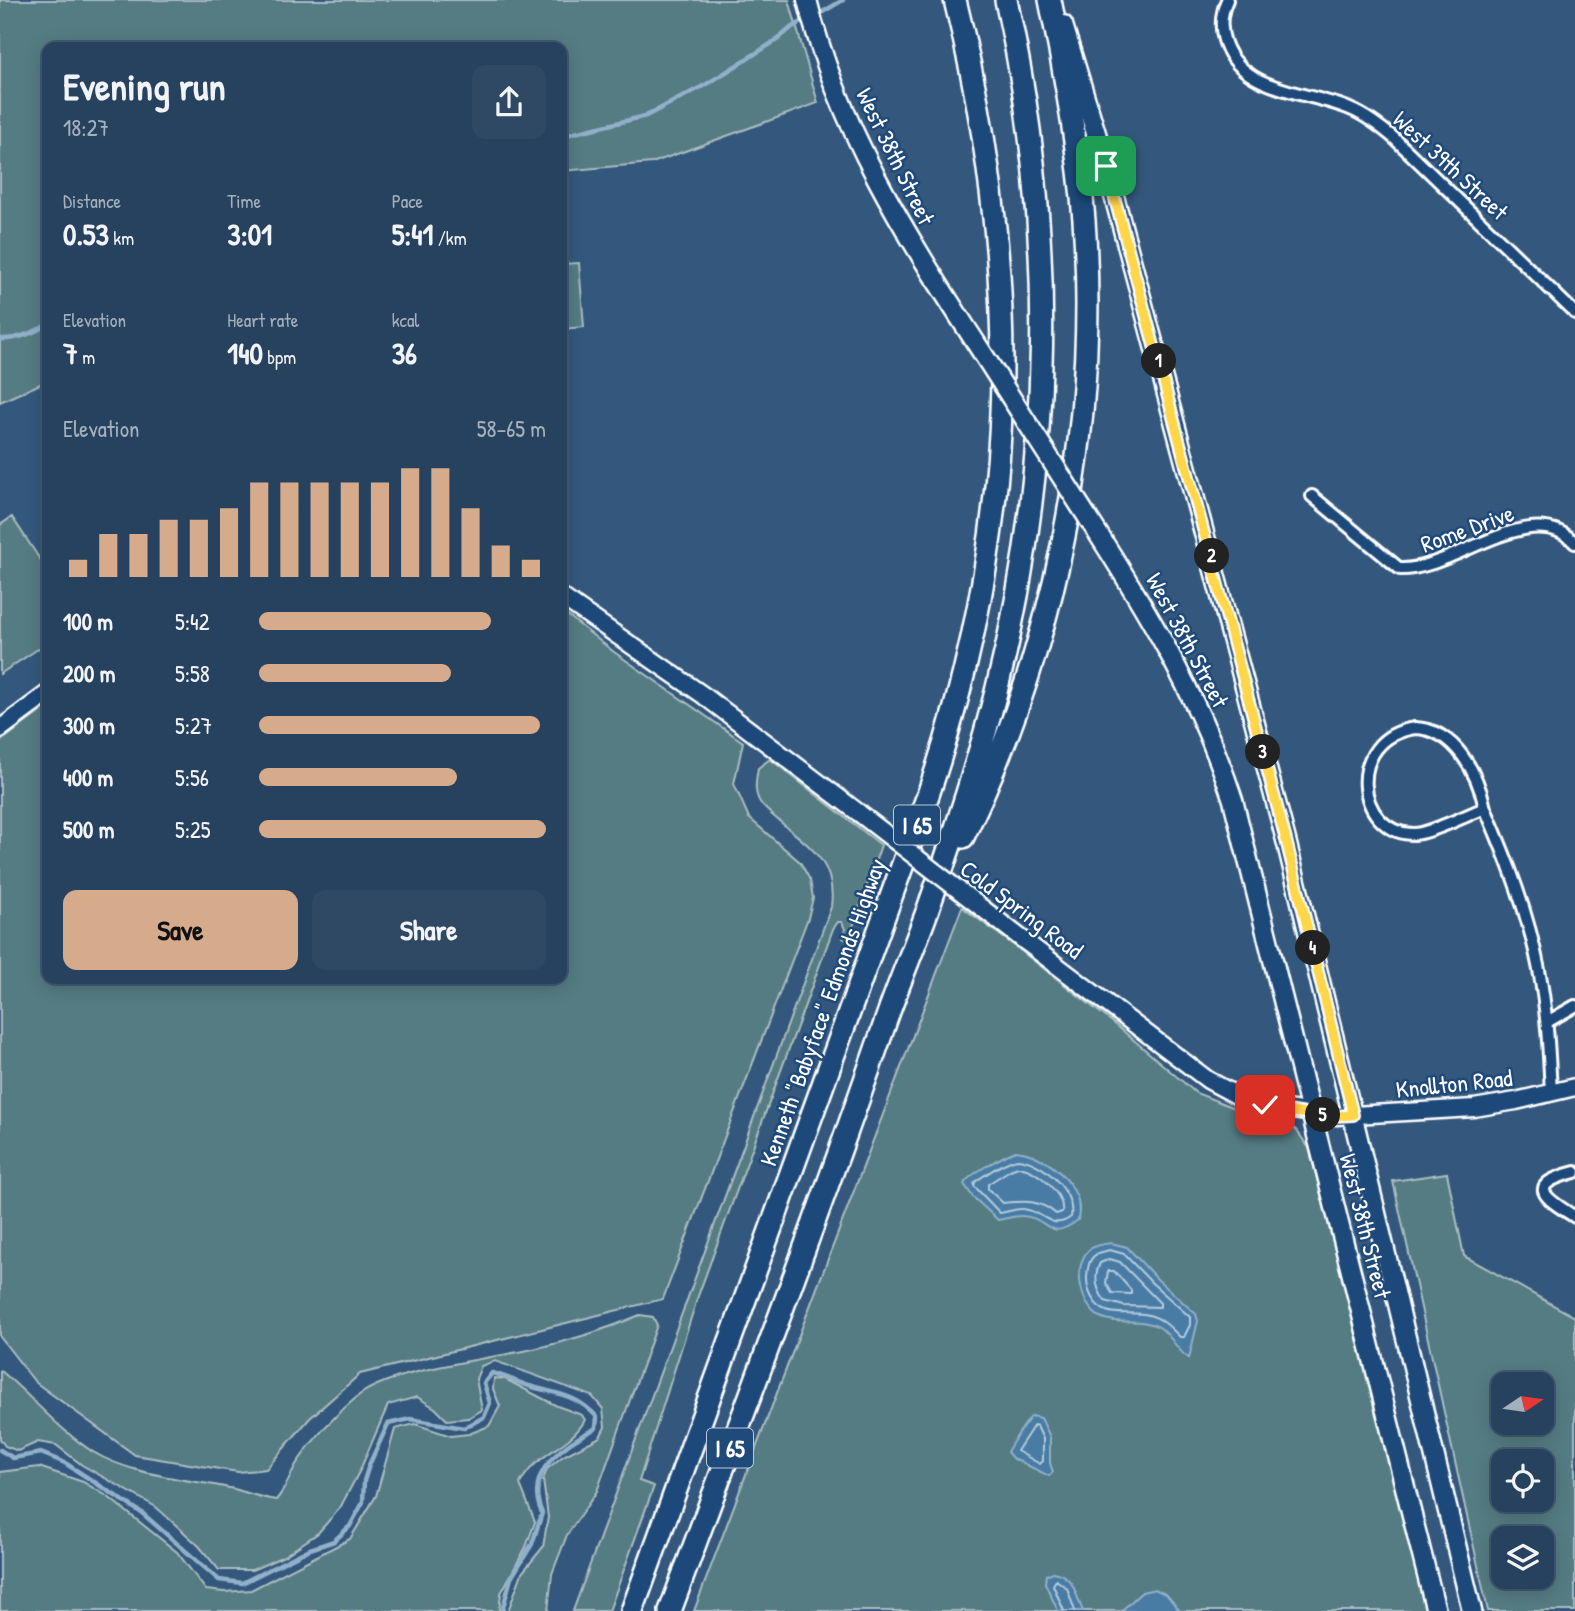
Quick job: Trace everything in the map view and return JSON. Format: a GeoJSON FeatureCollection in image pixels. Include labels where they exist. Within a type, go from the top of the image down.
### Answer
{"type":"FeatureCollection","features":[{"type":"Feature","properties":{"kind":"highway","name":"I 65"},"geometry":{"type":"LineString","coordinates":[[670,1611],[928,910],[983,739],[1007,645],[1023,562],[1037,444],[1041,304],[1036,204],[1024,100],[1006,0]]}},
{"type":"Feature","properties":{"kind":"highway"},"geometry":{"type":"LineString","coordinates":[[928,910],[991,780],[1017,709],[1054,582],[1075,468],[1086,324],[1084,219],[1071,113],[1050,0]]}},
{"type":"Feature","properties":{"kind":"highway","name":"Kenneth \"Babyface\" Edmonds Highway"},"geometry":{"type":"LineString","coordinates":[[632,1611],[928,794],[960,689],[984,583],[1000,443],[1003,373],[1000,285],[987,151],[956,2]]}},
{"type":"Feature","properties":{"kind":"main road","name":"West 38th Street"},"geometry":{"type":"LineString","coordinates":[[807,0],[831,78],[883,194],[1163,640],[1196,703],[1216,751],[1240,822],[1436,1611]]}},
{"type":"Feature","properties":{"kind":"main road","name":"West 38th Street"},"geometry":{"type":"LineString","coordinates":[[1056,0],[1106,166],[1286,840],[1345,1115],[1472,1611]]}},
{"type":"Feature","properties":{"kind":"street","name":"West 39th Street"},"geometry":{"type":"LineString","coordinates":[[1227,0],[1224,9],[1224,40],[1236,63],[1254,79],[1347,107],[1385,130],[1575,313]]}},
{"type":"Feature","properties":{"kind":"street","name":"Rome Drive"},"geometry":{"type":"LineString","coordinates":[[1312,496],[1400,569],[1430,566],[1530,527],[1555,530],[1575,542]]}},
{"type":"Feature","properties":{"kind":"street","name":"Cold Spring Road"},"geometry":{"type":"LineString","coordinates":[[567,600],[703,695],[1208,1080],[1259,1104],[1313,1114],[1345,1115]]}},
{"type":"Feature","properties":{"kind":"street"},"geometry":{"type":"LineString","coordinates":[[0,729],[42,698]]}},
{"type":"Feature","properties":{"kind":"street"},"geometry":{"type":"LineString","coordinates":[[1486,808],[1419,834],[1396,830],[1376,814],[1369,803],[1365,778],[1367,766],[1376,749],[1391,736],[1408,729],[1428,729],[1449,743],[1467,761],[1481,789],[1525,911],[1540,972],[1547,1023],[1551,1093]]}},
{"type":"Feature","properties":{"kind":"street"},"geometry":{"type":"LineString","coordinates":[[1547,1023],[1575,1006]]}},
{"type":"Feature","properties":{"kind":"street","name":"Knollton Road"},"geometry":{"type":"LineString","coordinates":[[1345,1115],[1467,1109],[1575,1087]]}},
{"type":"Feature","properties":{"kind":"street"},"geometry":{"type":"LineString","coordinates":[[1575,1172],[1552,1178],[1544,1190],[1551,1202],[1575,1217]]}},
{"type":"Feature","properties":{"kind":"green space"},"geometry":{"type":"Polygon","coordinates":[[[0,0],[789,0],[818,103],[652,163],[567,171],[567,42],[42,42],[42,383],[0,402],[0,0]]]}},
{"type":"Feature","properties":{"kind":"green space"},"geometry":{"type":"Polygon","coordinates":[[[579,263],[584,327],[567,329],[567,264],[579,263]]]}},
{"type":"Feature","properties":{"kind":"green space"},"geometry":{"type":"Polygon","coordinates":[[[12,517],[42,562],[42,646],[0,674],[0,525],[12,517]]]}},
{"type":"Feature","properties":{"kind":"green space"},"geometry":{"type":"Polygon","coordinates":[[[567,615],[614,652],[743,742],[734,784],[749,818],[800,862],[810,880],[813,898],[808,918],[663,1299],[360,1374],[310,1418],[266,1469],[238,1472],[135,1455],[35,1382],[0,1337],[0,742],[42,711],[42,984],[567,984],[567,615]]]}},
{"type":"Feature","properties":{"kind":"green space"},"geometry":{"type":"Polygon","coordinates":[[[770,759],[881,845],[848,941],[843,938],[845,929],[842,922],[838,922],[833,929],[698,1296],[639,1481],[654,1486],[609,1611],[573,1611],[831,907],[830,878],[818,856],[758,799],[758,768],[770,759]]]}},
{"type":"Feature","properties":{"kind":"green space"},"geometry":{"type":"Polygon","coordinates":[[[962,907],[1116,1025],[1196,1093],[1237,1109],[1285,1121],[1297,1131],[1309,1148],[1428,1611],[694,1611],[962,907]]]}},
{"type":"Feature","properties":{"kind":"green space"},"geometry":{"type":"Polygon","coordinates":[[[1447,1173],[1464,1256],[1575,1317],[1575,1611],[1488,1611],[1393,1181],[1447,1173]]]}},
{"type":"Feature","properties":{"kind":"green space"},"geometry":{"type":"Polygon","coordinates":[[[640,1315],[653,1317],[657,1325],[597,1491],[567,1535],[552,1574],[548,1611],[508,1611],[522,1573],[543,1547],[548,1517],[543,1480],[547,1469],[563,1456],[600,1437],[605,1427],[603,1409],[592,1396],[495,1361],[481,1366],[476,1379],[482,1410],[468,1418],[447,1420],[435,1408],[417,1397],[388,1405],[340,1508],[318,1533],[284,1556],[252,1570],[219,1570],[199,1546],[156,1507],[82,1465],[56,1445],[38,1442],[18,1451],[5,1446],[0,1439],[0,1370],[81,1444],[109,1460],[143,1472],[234,1489],[276,1500],[297,1463],[317,1436],[349,1403],[373,1387],[416,1372],[560,1342],[640,1315]]]}},
{"type":"Feature","properties":{"kind":"green space"},"geometry":{"type":"Polygon","coordinates":[[[494,1378],[505,1379],[557,1406],[582,1415],[585,1420],[579,1430],[534,1465],[520,1484],[535,1522],[526,1547],[501,1593],[499,1611],[0,1611],[0,1472],[39,1467],[83,1482],[107,1496],[177,1552],[206,1590],[251,1590],[350,1539],[376,1496],[395,1429],[415,1424],[451,1436],[469,1434],[489,1426],[500,1406],[493,1389],[494,1378]]]}},
{"type":"Feature","properties":{"kind":"water"},"geometry":{"type":"Polygon","coordinates":[[[1016,1151],[1043,1160],[1067,1180],[1078,1200],[1078,1220],[1060,1230],[1030,1217],[1018,1216],[998,1220],[973,1197],[964,1184],[967,1180],[988,1165],[1016,1151]]]}},
{"type":"Feature","properties":{"kind":"water"},"geometry":{"type":"Polygon","coordinates":[[[1111,1243],[1127,1247],[1196,1314],[1198,1321],[1189,1358],[1159,1327],[1145,1322],[1107,1320],[1093,1312],[1083,1295],[1081,1265],[1090,1249],[1111,1243]]]}},
{"type":"Feature","properties":{"kind":"water"},"geometry":{"type":"Polygon","coordinates":[[[1032,1416],[1041,1418],[1050,1437],[1050,1463],[1053,1472],[1049,1476],[1012,1458],[1007,1452],[1032,1416]]]}},
{"type":"Feature","properties":{"kind":"water"},"geometry":{"type":"Polygon","coordinates":[[[1053,1572],[1066,1577],[1070,1582],[1083,1611],[1058,1611],[1045,1583],[1046,1575],[1053,1572]]]}},
{"type":"Feature","properties":{"kind":"water"},"geometry":{"type":"Polygon","coordinates":[[[1155,1589],[1167,1595],[1180,1611],[1121,1611],[1142,1592],[1155,1589]]]}},
{"type":"Feature","properties":{"kind":"waterway"},"geometry":{"type":"LineString","coordinates":[[816,16],[843,0]]}},
{"type":"Feature","properties":{"kind":"waterway"},"geometry":{"type":"LineString","coordinates":[[567,135],[646,116],[707,84],[808,19]]}},
{"type":"Feature","properties":{"kind":"waterway"},"geometry":{"type":"LineString","coordinates":[[0,339],[24,335],[42,328]]}},
{"type":"Feature","properties":{"kind":"waterway"},"geometry":{"type":"LineString","coordinates":[[0,1450],[13,1458],[41,1453],[65,1463],[142,1513],[219,1580],[242,1583],[310,1549],[334,1541],[350,1526],[363,1502],[364,1481],[369,1465],[388,1424],[410,1419],[464,1428],[484,1417],[490,1403],[484,1383],[492,1373],[566,1396],[589,1409],[597,1417],[596,1428],[571,1442],[542,1472],[538,1485],[542,1513],[532,1544],[511,1578],[502,1611]]}},
{"type":"Feature","properties":{"kind":"route"},"geometry":{"type":"LineString","coordinates":[[1106,166],[1286,840],[1353,1115],[1301,1113],[1265,1105]]}}]}
